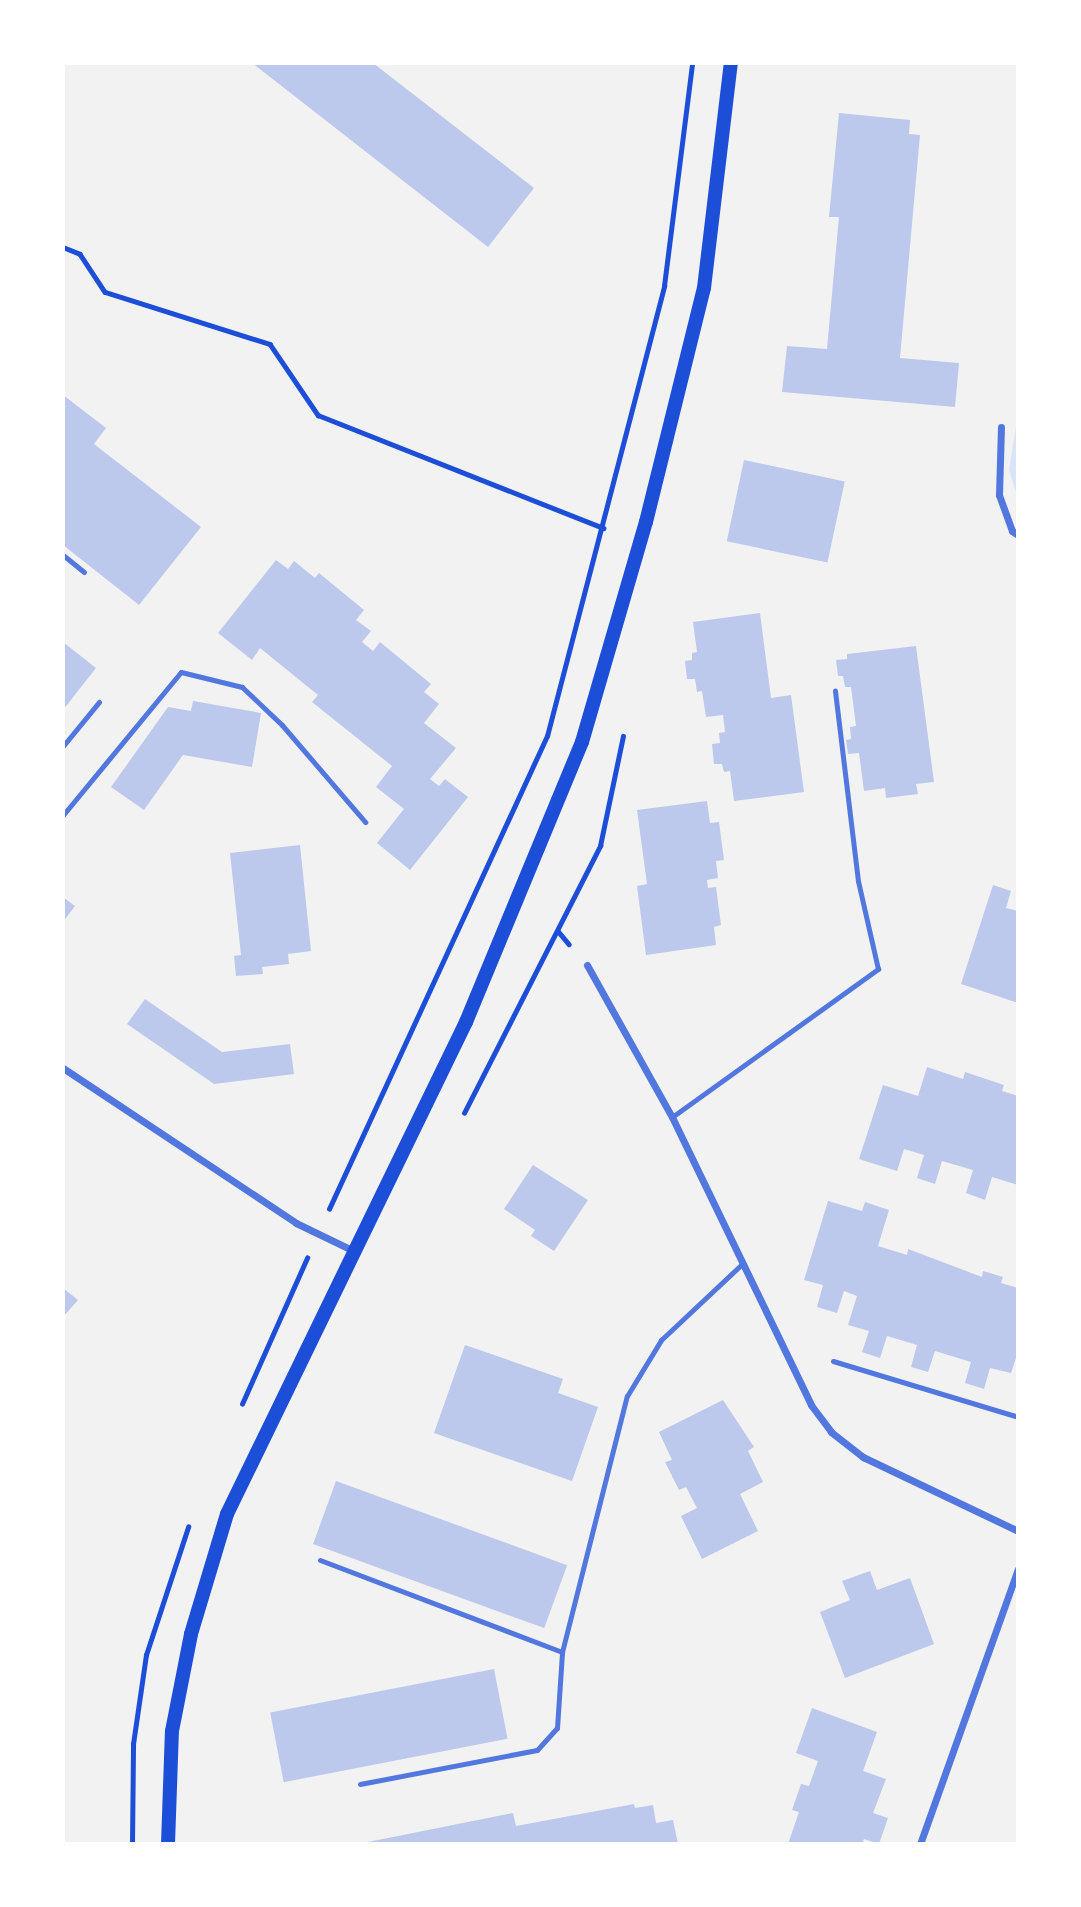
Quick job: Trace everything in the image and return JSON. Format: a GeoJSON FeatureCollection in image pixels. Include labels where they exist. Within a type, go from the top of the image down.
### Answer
{"type":"FeatureCollection","features":[{"type":"Feature","properties":{"kind":"main road"},"geometry":{"type":"LineString","coordinates":[[168,1844],[172,1731],[191,1634],[227,1514],[357,1253],[466,1022],[582,742],[646,522],[704,288],[731,63]]}},
{"type":"Feature","properties":{"kind":"street"},"geometry":{"type":"LineString","coordinates":[[1000,427],[999,495],[1012,531],[1018,535]]}},
{"type":"Feature","properties":{"kind":"street"},"geometry":{"type":"LineString","coordinates":[[587,965],[672,1117],[811,1405],[831,1432],[863,1457],[1018,1531]]}},
{"type":"Feature","properties":{"kind":"street"},"geometry":{"type":"LineString","coordinates":[[63,1069],[318,1234],[357,1253]]}},
{"type":"Feature","properties":{"kind":"street"},"geometry":{"type":"LineString","coordinates":[[920,1844],[1018,1569]]}},
{"type":"Feature","properties":{"kind":"lane"},"geometry":{"type":"LineString","coordinates":[[63,555],[84,572]]}},
{"type":"Feature","properties":{"kind":"lane"},"geometry":{"type":"LineString","coordinates":[[63,815],[181,672],[242,687],[282,725],[365,822]]}},
{"type":"Feature","properties":{"kind":"lane"},"geometry":{"type":"LineString","coordinates":[[672,1117],[878,969],[858,881],[835,690]]}},
{"type":"Feature","properties":{"kind":"lane"},"geometry":{"type":"LineString","coordinates":[[63,746],[99,702]]}},
{"type":"Feature","properties":{"kind":"lane"},"geometry":{"type":"LineString","coordinates":[[360,1784],[537,1750],[557,1728],[562,1652],[627,1396],[661,1340],[742,1264]]}},
{"type":"Feature","properties":{"kind":"lane"},"geometry":{"type":"LineString","coordinates":[[833,1361],[1018,1417]]}},
{"type":"Feature","properties":{"kind":"lane"},"geometry":{"type":"LineString","coordinates":[[320,1560],[562,1652]]}},
{"type":"Feature","properties":{"kind":"path"},"geometry":{"type":"LineString","coordinates":[[240,1408],[547,736],[604,528],[664,286],[692,63]]}},
{"type":"Feature","properties":{"kind":"path"},"geometry":{"type":"LineString","coordinates":[[63,247],[80,254],[104,292],[270,344],[318,415],[604,528]]}},
{"type":"Feature","properties":{"kind":"path"},"geometry":{"type":"LineString","coordinates":[[464,1113],[600,846],[623,736]]}},
{"type":"Feature","properties":{"kind":"path"},"geometry":{"type":"LineString","coordinates":[[132,1844],[133,1744],[146,1655],[190,1521]]}},
{"type":"Feature","properties":{"kind":"shaded area"},"geometry":{"type":"Polygon","coordinates":[[[1018,414],[1018,499],[1009,470],[1018,414]]]}},
{"type":"Feature","properties":{"kind":"building"},"geometry":{"type":"Polygon","coordinates":[[[252,63],[373,63],[534,188],[488,247],[252,63]]]}},
{"type":"Feature","properties":{"kind":"building"},"geometry":{"type":"Polygon","coordinates":[[[839,113],[910,120],[909,134],[920,135],[900,358],[959,363],[955,407],[782,392],[787,346],[827,349],[839,217],[829,217],[839,113]]]}},
{"type":"Feature","properties":{"kind":"building"},"geometry":{"type":"Polygon","coordinates":[[[63,395],[106,428],[94,444],[201,527],[139,605],[63,545],[63,395]]]}},
{"type":"Feature","properties":{"kind":"building"},"geometry":{"type":"Polygon","coordinates":[[[744,460],[845,481],[827,563],[727,541],[744,460]]]}},
{"type":"Feature","properties":{"kind":"building"},"geometry":{"type":"Polygon","coordinates":[[[276,560],[288,569],[294,561],[315,578],[319,573],[364,610],[356,620],[371,631],[362,642],[373,651],[380,642],[431,684],[424,692],[439,704],[424,723],[456,748],[430,779],[439,786],[445,779],[468,797],[410,870],[377,843],[404,809],[376,787],[392,766],[312,702],[318,695],[260,648],[252,660],[218,633],[276,560]]]}},
{"type":"Feature","properties":{"kind":"building"},"geometry":{"type":"Polygon","coordinates":[[[760,613],[771,698],[791,695],[804,792],[734,801],[730,771],[724,772],[722,764],[714,764],[712,744],[720,743],[719,733],[725,732],[723,715],[706,717],[702,691],[697,692],[695,679],[687,679],[685,661],[692,660],[692,653],[697,652],[693,622],[760,613]]]}},
{"type":"Feature","properties":{"kind":"building"},"geometry":{"type":"Polygon","coordinates":[[[63,642],[96,668],[63,710],[63,642]]]}},
{"type":"Feature","properties":{"kind":"building"},"geometry":{"type":"Polygon","coordinates":[[[916,646],[934,782],[916,784],[918,794],[886,798],[885,788],[864,791],[859,753],[848,754],[846,740],[851,739],[850,727],[856,726],[851,687],[845,687],[843,676],[838,676],[836,660],[847,659],[847,654],[916,646]]]}},
{"type":"Feature","properties":{"kind":"building"},"geometry":{"type":"Polygon","coordinates":[[[193,701],[261,713],[252,767],[183,755],[144,810],[111,787],[168,707],[191,711],[193,701]]]}},
{"type":"Feature","properties":{"kind":"building"},"geometry":{"type":"Polygon","coordinates":[[[707,801],[710,823],[719,822],[724,860],[716,861],[718,878],[707,880],[708,888],[716,887],[721,925],[714,927],[716,945],[646,955],[637,886],[647,884],[637,810],[707,801]]]}},
{"type":"Feature","properties":{"kind":"building"},"geometry":{"type":"Polygon","coordinates":[[[300,845],[311,951],[288,954],[289,964],[262,967],[263,974],[236,976],[234,956],[241,955],[230,853],[300,845]]]}},
{"type":"Feature","properties":{"kind":"building"},"geometry":{"type":"Polygon","coordinates":[[[993,885],[1011,891],[1006,908],[1018,911],[1018,1003],[961,984],[993,885]]]}},
{"type":"Feature","properties":{"kind":"building"},"geometry":{"type":"Polygon","coordinates":[[[63,897],[75,906],[63,922],[63,897]]]}},
{"type":"Feature","properties":{"kind":"building"},"geometry":{"type":"Polygon","coordinates":[[[145,999],[222,1052],[290,1044],[294,1074],[214,1084],[127,1024],[145,999]]]}},
{"type":"Feature","properties":{"kind":"building"},"geometry":{"type":"Polygon","coordinates":[[[927,1067],[963,1079],[965,1072],[1004,1085],[1002,1091],[1018,1096],[1018,1185],[992,1177],[985,1200],[966,1193],[973,1170],[942,1161],[935,1184],[917,1178],[924,1155],[904,1149],[897,1171],[859,1159],[883,1085],[918,1096],[927,1067]]]}},
{"type":"Feature","properties":{"kind":"building"},"geometry":{"type":"Polygon","coordinates":[[[533,1165],[588,1200],[554,1251],[531,1236],[535,1230],[504,1209],[533,1165]]]}},
{"type":"Feature","properties":{"kind":"building"},"geometry":{"type":"Polygon","coordinates":[[[828,1201],[862,1211],[865,1202],[889,1210],[878,1246],[907,1255],[908,1249],[982,1277],[983,1271],[1003,1277],[1001,1283],[1018,1288],[1018,1352],[1011,1373],[990,1368],[984,1389],[965,1383],[971,1362],[935,1351],[928,1372],[911,1367],[917,1345],[887,1336],[880,1358],[862,1352],[869,1331],[848,1325],[857,1296],[844,1291],[837,1313],[817,1307],[823,1285],[804,1280],[828,1201]]]}},
{"type":"Feature","properties":{"kind":"building"},"geometry":{"type":"Polygon","coordinates":[[[63,1288],[78,1300],[63,1317],[63,1288]]]}},
{"type":"Feature","properties":{"kind":"building"},"geometry":{"type":"Polygon","coordinates":[[[465,1345],[563,1379],[558,1393],[598,1407],[572,1481],[434,1433],[465,1345]]]}},
{"type":"Feature","properties":{"kind":"building"},"geometry":{"type":"Polygon","coordinates":[[[723,1400],[754,1447],[748,1451],[763,1482],[740,1494],[758,1531],[702,1559],[681,1516],[697,1508],[686,1487],[679,1490],[665,1462],[672,1460],[659,1432],[723,1400]]]}},
{"type":"Feature","properties":{"kind":"building"},"geometry":{"type":"Polygon","coordinates":[[[336,1481],[567,1565],[544,1628],[313,1544],[336,1481]]]}},
{"type":"Feature","properties":{"kind":"building"},"geometry":{"type":"Polygon","coordinates":[[[870,1571],[877,1590],[910,1578],[934,1644],[845,1678],[820,1612],[850,1600],[842,1581],[870,1571]]]}},
{"type":"Feature","properties":{"kind":"building"},"geometry":{"type":"Polygon","coordinates":[[[494,1669],[508,1739],[284,1782],[270,1713],[494,1669]]]}},
{"type":"Feature","properties":{"kind":"building"},"geometry":{"type":"Polygon","coordinates":[[[812,1708],[877,1732],[863,1771],[886,1779],[873,1813],[888,1818],[879,1844],[864,1839],[862,1844],[788,1844],[799,1812],[792,1810],[801,1784],[809,1786],[818,1761],[796,1753],[812,1708]]]}},
{"type":"Feature","properties":{"kind":"building"},"geometry":{"type":"Polygon","coordinates":[[[634,1804],[635,1808],[653,1805],[656,1823],[673,1820],[678,1844],[358,1844],[513,1813],[516,1826],[634,1804]]]}}]}
